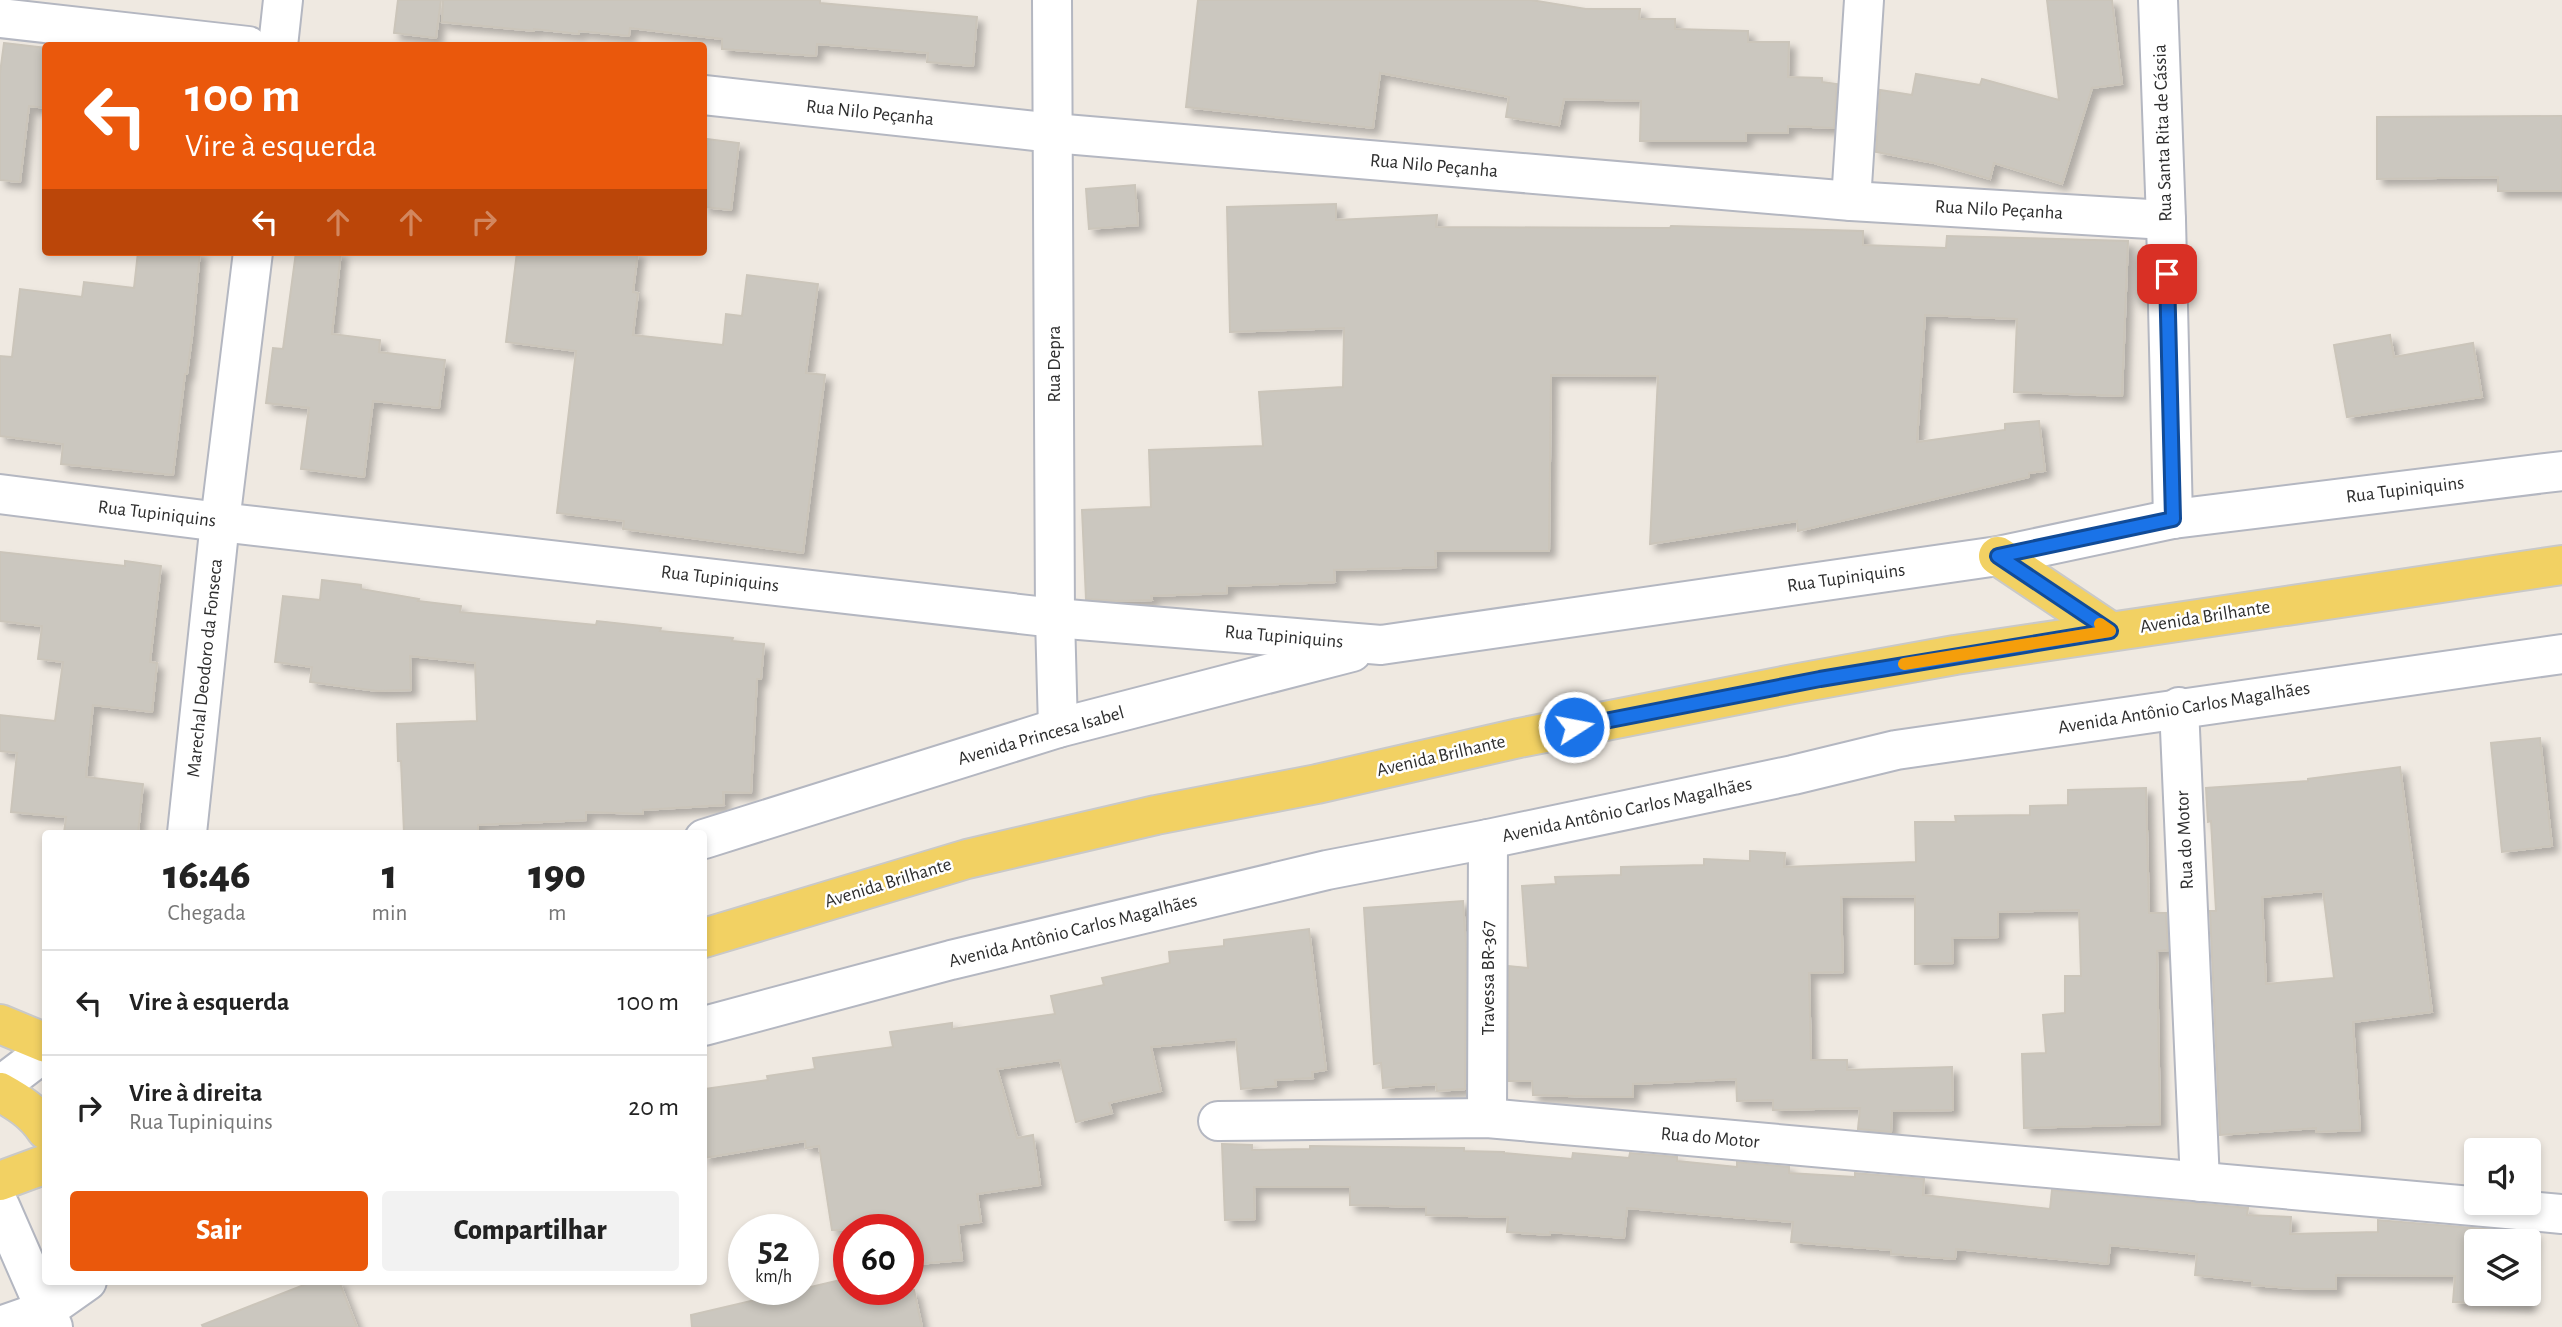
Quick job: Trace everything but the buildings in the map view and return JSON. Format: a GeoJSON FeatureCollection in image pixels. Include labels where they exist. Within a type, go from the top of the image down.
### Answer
{"type":"FeatureCollection","features":[{"type":"Feature","properties":{"kind":"main road"},"geometry":{"type":"LineString","coordinates":[[1998,556],[2110,631]]}},
{"type":"Feature","properties":{"kind":"main road","name":"Avenida Brilhante"},"geometry":{"type":"LineString","coordinates":[[707,937],[967,859],[1156,815],[1317,784],[1519,738],[1955,655],[2562,565]]}},
{"type":"Feature","properties":{"kind":"main road"},"geometry":{"type":"LineString","coordinates":[[0,1024],[42,1041]]}},
{"type":"Feature","properties":{"kind":"main road"},"geometry":{"type":"LineString","coordinates":[[0,1092],[20,1103],[42,1124]]}},
{"type":"Feature","properties":{"kind":"main road"},"geometry":{"type":"LineString","coordinates":[[0,1181],[42,1165]]}},
{"type":"Feature","properties":{"kind":"street"},"geometry":{"type":"LineString","coordinates":[[278,42],[283,0]]}},
{"type":"Feature","properties":{"kind":"street","name":"Rua Depra"},"geometry":{"type":"LineString","coordinates":[[1052,0],[1058,728]]}},
{"type":"Feature","properties":{"kind":"street"},"geometry":{"type":"LineString","coordinates":[[1851,201],[1864,0]]}},
{"type":"Feature","properties":{"kind":"street","name":"Rua Santa Rita de Cássia"},"geometry":{"type":"LineString","coordinates":[[2158,0],[2173,519]]}},
{"type":"Feature","properties":{"kind":"street"},"geometry":{"type":"LineString","coordinates":[[0,18],[213,42]]}},
{"type":"Feature","properties":{"kind":"street","name":"Rua Nilo Peçanha"},"geometry":{"type":"LineString","coordinates":[[707,95],[1053,133],[1851,201],[2166,220]]}},
{"type":"Feature","properties":{"kind":"street","name":"Marechal Deodoro da Fonseca"},"geometry":{"type":"LineString","coordinates":[[187,830],[220,522],[253,256]]}},
{"type":"Feature","properties":{"kind":"street","name":"Rua Tupiniquins"},"geometry":{"type":"LineString","coordinates":[[0,494],[220,522],[1055,618],[1381,645],[1998,556],[2173,519],[2562,471]]}},
{"type":"Feature","properties":{"kind":"street","name":"Avenida Princesa Isabel"},"geometry":{"type":"LineString","coordinates":[[707,838],[1058,728],[1381,645]]}},
{"type":"Feature","properties":{"kind":"street","name":"Avenida Antônio Carlos Magalhães"},"geometry":{"type":"LineString","coordinates":[[707,1025],[951,960],[1327,870],[1793,775],[1896,750],[2179,707],[2562,654]]}},
{"type":"Feature","properties":{"kind":"street","name":"Rua do Motor"},"geometry":{"type":"LineString","coordinates":[[2179,707],[2200,1182]]}},
{"type":"Feature","properties":{"kind":"street","name":"Travessa BR-367"},"geometry":{"type":"LineString","coordinates":[[1487,1118],[1488,839]]}},
{"type":"Feature","properties":{"kind":"street"},"geometry":{"type":"LineString","coordinates":[[0,1086],[42,1054]]}},
{"type":"Feature","properties":{"kind":"street","name":"Rua do Motor"},"geometry":{"type":"LineString","coordinates":[[1218,1121],[1487,1118],[2562,1214]]}},
{"type":"Feature","properties":{"kind":"street"},"geometry":{"type":"LineString","coordinates":[[0,1206],[50,1318]]}},
{"type":"Feature","properties":{"kind":"street"},"geometry":{"type":"LineString","coordinates":[[0,1326],[50,1318],[83,1285]]}},
{"type":"Feature","properties":{"kind":"slow traffic"},"geometry":{"type":"LineString","coordinates":[[1904,664],[2110,631],[2100,624]]}},
{"type":"Feature","properties":{"kind":"route"},"geometry":{"type":"LineString","coordinates":[[1574,727],[1820,679],[2110,631],[1998,556],[2173,519],[2167,274]]}}]}
